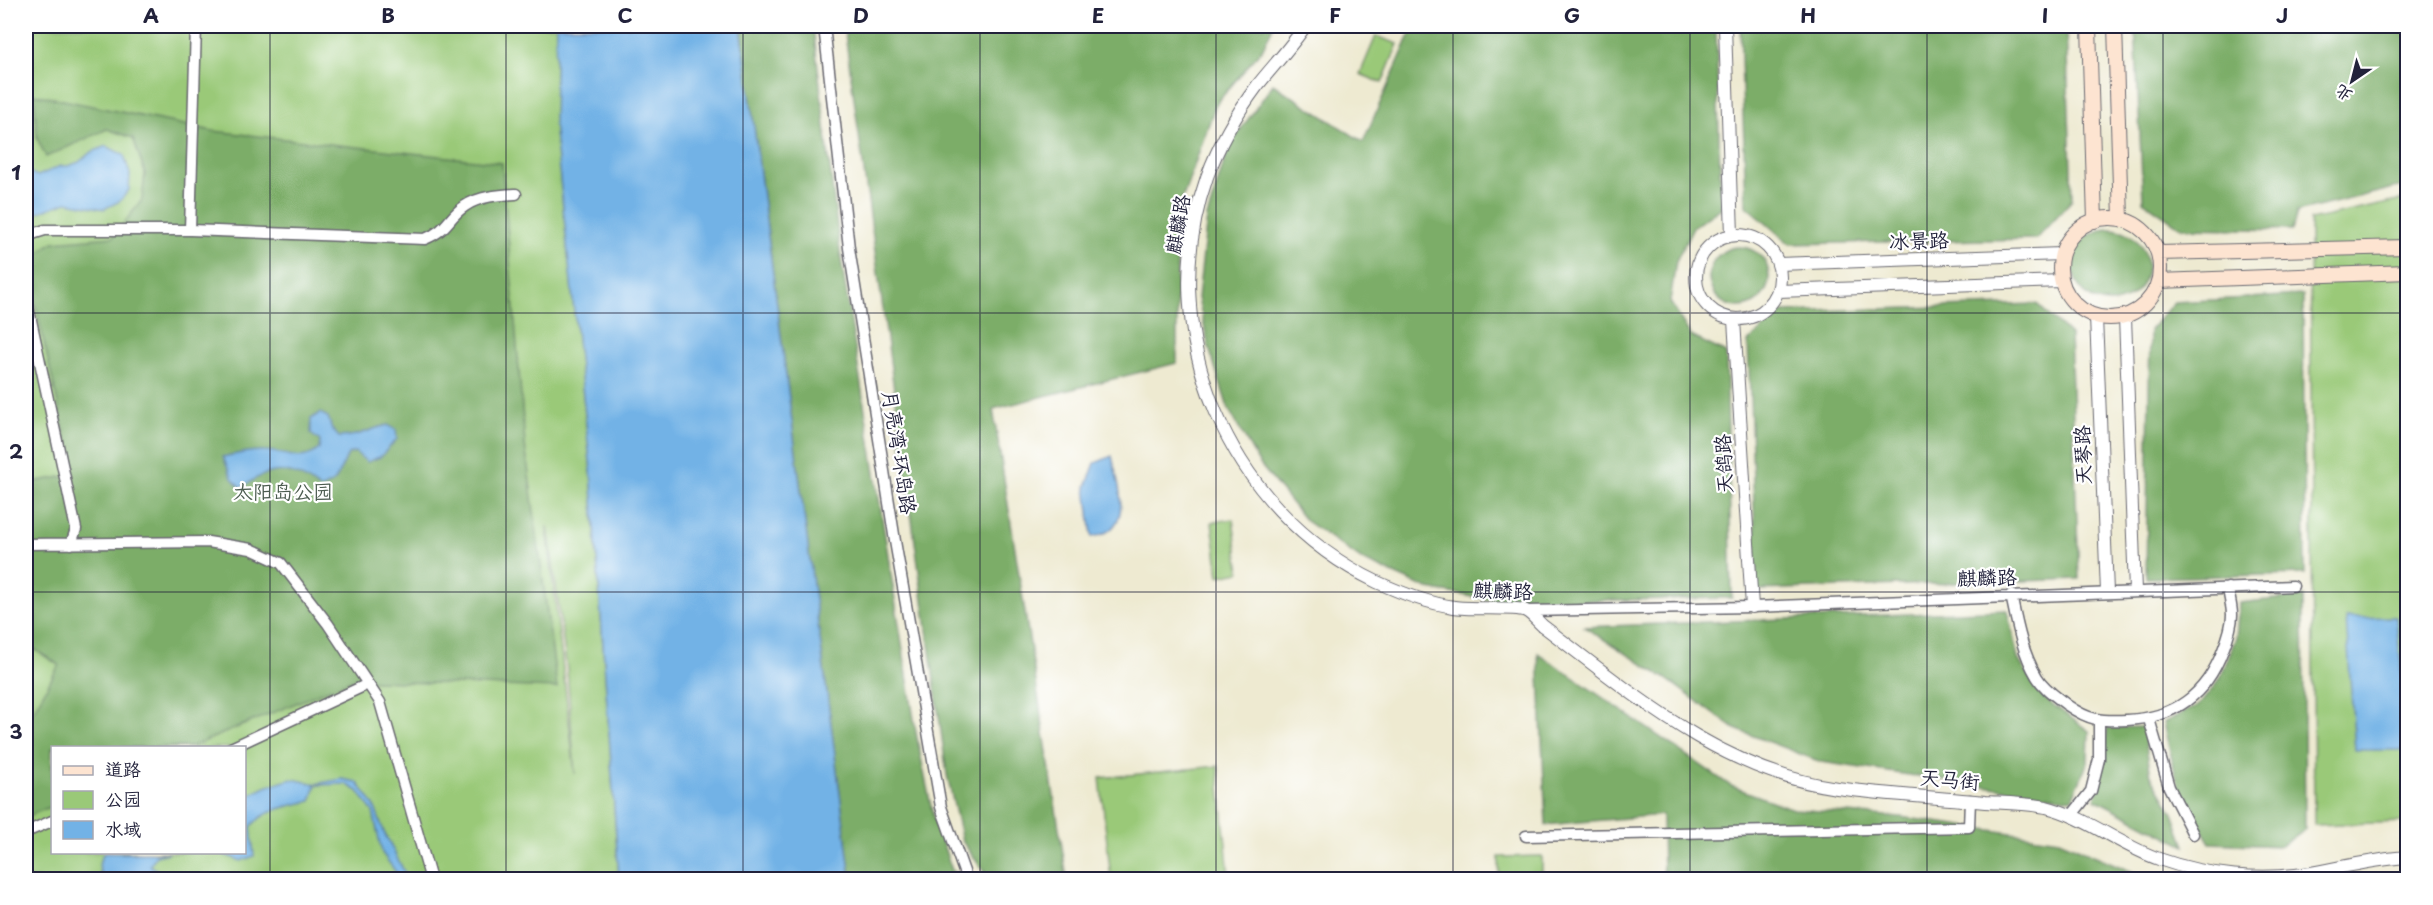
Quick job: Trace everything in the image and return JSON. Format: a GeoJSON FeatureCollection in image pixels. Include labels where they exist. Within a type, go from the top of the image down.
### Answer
{"type":"FeatureCollection","features":[{"type":"Feature","properties":{"kind":"main road"},"geometry":{"type":"LineString","coordinates":[[2089,26],[2095,221]]}},
{"type":"Feature","properties":{"kind":"main road"},"geometry":{"type":"LineString","coordinates":[[2115,26],[2121,219]]}},
{"type":"Feature","properties":{"kind":"main road"},"geometry":{"type":"LineString","coordinates":[[2108,218],[2121,219],[2138,226],[2150,238],[2158,253],[2161,267],[2159,282],[2152,297],[2140,309],[2125,317],[2110,319],[2096,317],[2081,309],[2069,297],[2062,281],[2060,267],[2062,254],[2069,240],[2080,228],[2108,218]]}},
{"type":"Feature","properties":{"kind":"main road"},"geometry":{"type":"LineString","coordinates":[[2158,253],[2408,247]]}},
{"type":"Feature","properties":{"kind":"main road"},"geometry":{"type":"LineString","coordinates":[[2159,282],[2408,272]]}},
{"type":"Feature","properties":{"kind":"street"},"geometry":{"type":"LineString","coordinates":[[190,230],[196,26]]}},
{"type":"Feature","properties":{"kind":"street","name":"月亮湾·环岛路"},"geometry":{"type":"LineString","coordinates":[[824,26],[849,248],[897,552],[941,807],[967,879]]}},
{"type":"Feature","properties":{"kind":"street","name":"麒麟路"},"geometry":{"type":"LineString","coordinates":[[1305,26],[1257,86],[1231,125],[1208,176],[1195,222],[1189,268],[1190,308],[1196,348],[1214,405],[1231,446],[1258,487],[1292,523],[1335,559],[1375,581],[1414,597],[1455,608],[1526,610],[1752,607],[2011,595],[2293,586]]}},
{"type":"Feature","properties":{"kind":"street"},"geometry":{"type":"LineString","coordinates":[[1725,26],[1732,235]]}},
{"type":"Feature","properties":{"kind":"street"},"geometry":{"type":"LineString","coordinates":[[26,236],[45,230],[190,230],[424,239],[440,233],[465,206],[493,195],[516,194]]}},
{"type":"Feature","properties":{"kind":"street"},"geometry":{"type":"LineString","coordinates":[[1732,235],[1743,235],[1765,245],[1778,264],[1780,278],[1778,291],[1772,303],[1761,313],[1748,319],[1734,320],[1721,316],[1710,309],[1701,298],[1696,279],[1700,259],[1708,248],[1719,240],[1732,235]]}},
{"type":"Feature","properties":{"kind":"street","name":"冰景路"},"geometry":{"type":"LineString","coordinates":[[1778,264],[2062,254]]}},
{"type":"Feature","properties":{"kind":"street"},"geometry":{"type":"LineString","coordinates":[[1778,291],[2062,281]]}},
{"type":"Feature","properties":{"kind":"street"},"geometry":{"type":"LineString","coordinates":[[26,297],[76,529],[71,544]]}},
{"type":"Feature","properties":{"kind":"street","name":"天琴路"},"geometry":{"type":"LineString","coordinates":[[2096,317],[2107,592]]}},
{"type":"Feature","properties":{"kind":"street"},"geometry":{"type":"LineString","coordinates":[[2125,317],[2135,591]]}},
{"type":"Feature","properties":{"kind":"street","name":"天鸽路"},"geometry":{"type":"LineString","coordinates":[[1734,320],[1752,607]]}},
{"type":"Feature","properties":{"kind":"street"},"geometry":{"type":"LineString","coordinates":[[26,544],[208,542],[251,549],[281,563],[328,624],[380,702],[431,879]]}},
{"type":"Feature","properties":{"kind":"street"},"geometry":{"type":"LineString","coordinates":[[2011,595],[2018,630],[2038,678],[2053,695],[2099,721],[2149,719],[2175,709],[2197,694],[2216,669],[2226,641],[2232,617],[2228,588]]}},
{"type":"Feature","properties":{"kind":"street","name":"天马街"},"geometry":{"type":"LineString","coordinates":[[1526,610],[1543,626],[1683,729],[1747,764],[1784,777],[1835,788],[2043,807],[2072,815],[2121,844],[2160,860],[2202,871],[2278,877],[2382,859],[2408,857]]}},
{"type":"Feature","properties":{"kind":"street"},"geometry":{"type":"LineString","coordinates":[[233,746],[368,684]]}},
{"type":"Feature","properties":{"kind":"street"},"geometry":{"type":"LineString","coordinates":[[2149,719],[2169,787],[2193,834]]}},
{"type":"Feature","properties":{"kind":"street"},"geometry":{"type":"LineString","coordinates":[[2072,815],[2091,791],[2098,759],[2099,721]]}},
{"type":"Feature","properties":{"kind":"street"},"geometry":{"type":"LineString","coordinates":[[1526,836],[1969,827],[1970,800]]}},
{"type":"Feature","properties":{"kind":"street"},"geometry":{"type":"LineString","coordinates":[[26,832],[51,821]]}},
{"type":"Feature","properties":{"kind":"green space","name":"太阳岛公园"},"geometry":{"type":"Polygon","coordinates":[[[26,26],[556,26],[555,127],[591,471],[619,879],[26,879],[26,26]],[[547,527],[575,774],[567,670],[548,527],[547,527]]]}},
{"type":"Feature","properties":{"kind":"green space"},"geometry":{"type":"Polygon","coordinates":[[[741,26],[813,26],[841,259],[917,738],[933,816],[952,870],[965,879],[851,879],[741,26]]]}},
{"type":"Feature","properties":{"kind":"green space"},"geometry":{"type":"Polygon","coordinates":[[[844,26],[1273,26],[1263,48],[1216,104],[1177,214],[1177,363],[993,409],[1067,879],[989,879],[962,841],[947,775],[844,26]]]}},
{"type":"Feature","properties":{"kind":"green space"},"geometry":{"type":"Polygon","coordinates":[[[1414,26],[1716,26],[1721,208],[1693,227],[1676,261],[1670,302],[1691,336],[1726,353],[1732,598],[1502,602],[1428,589],[1364,561],[1306,521],[1259,463],[1228,408],[1209,348],[1198,298],[1207,217],[1229,146],[1273,84],[1363,142],[1414,26]]]}},
{"type":"Feature","properties":{"kind":"green space"},"geometry":{"type":"Polygon","coordinates":[[[1740,26],[2066,26],[2072,200],[2036,239],[1790,244],[1746,206],[1740,26]]]}},
{"type":"Feature","properties":{"kind":"green space"},"geometry":{"type":"Polygon","coordinates":[[[2135,26],[2407,26],[2407,185],[2297,212],[2292,230],[2182,228],[2143,201],[2135,26]]]}},
{"type":"Feature","properties":{"kind":"green space"},"geometry":{"type":"Polygon","coordinates":[[[1376,36],[1398,44],[1382,83],[1360,74],[1376,36]]]}},
{"type":"Feature","properties":{"kind":"green space","name":"太阳岛公园"},"geometry":{"type":"Polygon","coordinates":[[[34,94],[213,131],[502,163],[525,444],[557,688],[351,680],[193,746],[51,746],[51,806],[26,817],[26,724],[59,665],[26,644],[26,483],[74,475],[26,262],[53,242],[113,237],[142,200],[145,173],[133,138],[107,129],[46,157],[37,138],[34,94]]]}},
{"type":"Feature","properties":{"kind":"green space"},"geometry":{"type":"Polygon","coordinates":[[[2407,199],[2407,822],[2314,825],[2310,220],[2407,199]]]}},
{"type":"Feature","properties":{"kind":"green space"},"geometry":{"type":"Polygon","coordinates":[[[2103,229],[2117,229],[2131,235],[2141,245],[2147,259],[2145,280],[2131,297],[2117,303],[2103,303],[2089,297],[2079,287],[2073,273],[2073,259],[2079,245],[2089,235],[2103,229]]]}},
{"type":"Feature","properties":{"kind":"green space"},"geometry":{"type":"Polygon","coordinates":[[[1733,247],[1745,247],[1756,252],[1764,260],[1769,277],[1767,289],[1756,302],[1745,307],[1733,307],[1722,302],[1714,294],[1709,283],[1709,271],[1714,260],[1722,252],[1733,247]]]}},
{"type":"Feature","properties":{"kind":"green space"},"geometry":{"type":"Polygon","coordinates":[[[2303,295],[2305,574],[2146,578],[2150,330],[2174,302],[2303,295]]]}},
{"type":"Feature","properties":{"kind":"green space"},"geometry":{"type":"Polygon","coordinates":[[[2037,304],[2070,335],[2079,579],[1757,590],[1748,342],[1782,312],[2037,304]]]}},
{"type":"Feature","properties":{"kind":"green space"},"geometry":{"type":"Polygon","coordinates":[[[1233,519],[1240,572],[1219,576],[1212,522],[1233,519]]]}},
{"type":"Feature","properties":{"kind":"green space"},"geometry":{"type":"Polygon","coordinates":[[[2303,596],[2305,829],[2281,846],[2210,843],[2180,793],[2163,723],[2200,704],[2220,679],[2236,637],[2239,603],[2303,596]]]}},
{"type":"Feature","properties":{"kind":"green space"},"geometry":{"type":"Polygon","coordinates":[[[2007,610],[2018,659],[2040,695],[2089,731],[2088,762],[2072,799],[1821,762],[1735,729],[1665,678],[1584,627],[2007,610]]]}},
{"type":"Feature","properties":{"kind":"green space"},"geometry":{"type":"Polygon","coordinates":[[[1538,653],[1731,786],[1793,809],[1900,817],[2059,840],[2149,879],[1663,879],[1662,815],[1546,825],[1538,653]]]}},
{"type":"Feature","properties":{"kind":"green space"},"geometry":{"type":"Polygon","coordinates":[[[2143,727],[2151,776],[2173,813],[2185,846],[2095,799],[2104,764],[2107,728],[2143,727]]]}},
{"type":"Feature","properties":{"kind":"green space"},"geometry":{"type":"Polygon","coordinates":[[[1218,766],[1229,875],[1188,880],[1111,879],[1100,778],[1218,766]]]}},
{"type":"Feature","properties":{"kind":"green space"},"geometry":{"type":"Polygon","coordinates":[[[1542,856],[1542,878],[1499,879],[1499,857],[1542,856]]]}},
{"type":"Feature","properties":{"kind":"water"},"geometry":{"type":"Polygon","coordinates":[[[556,26],[741,26],[851,879],[619,879],[591,471],[554,123],[556,26]]]}},
{"type":"Feature","properties":{"kind":"water"},"geometry":{"type":"Polygon","coordinates":[[[106,146],[124,155],[130,174],[129,190],[120,201],[104,209],[67,202],[26,217],[26,171],[38,176],[60,166],[79,162],[90,153],[106,146]]]}},
{"type":"Feature","properties":{"kind":"water"},"geometry":{"type":"Polygon","coordinates":[[[320,413],[328,417],[332,429],[339,437],[388,425],[396,430],[397,439],[380,457],[367,462],[355,452],[348,454],[335,481],[320,489],[310,481],[290,473],[281,472],[262,476],[241,488],[232,478],[223,457],[260,451],[299,457],[312,454],[319,449],[320,441],[311,434],[311,419],[320,413]]]}},
{"type":"Feature","properties":{"kind":"water"},"geometry":{"type":"Polygon","coordinates":[[[1112,456],[1120,493],[1119,516],[1115,525],[1106,533],[1092,537],[1086,487],[1095,463],[1112,456]]]}},
{"type":"Feature","properties":{"kind":"water"},"geometry":{"type":"Polygon","coordinates":[[[2396,617],[2407,723],[2407,750],[2355,750],[2346,618],[2396,617]]]}},
{"type":"Feature","properties":{"kind":"water"},"geometry":{"type":"Polygon","coordinates":[[[292,779],[315,784],[342,779],[357,782],[374,805],[384,832],[408,879],[401,879],[382,853],[373,812],[358,791],[346,784],[316,785],[311,801],[278,809],[256,821],[251,827],[254,856],[241,861],[223,854],[246,854],[246,797],[268,786],[292,779]]]}},
{"type":"Feature","properties":{"kind":"water"},"geometry":{"type":"Polygon","coordinates":[[[104,854],[165,854],[156,856],[150,865],[169,879],[154,879],[127,873],[120,879],[103,879],[99,866],[104,854]]]}}]}
